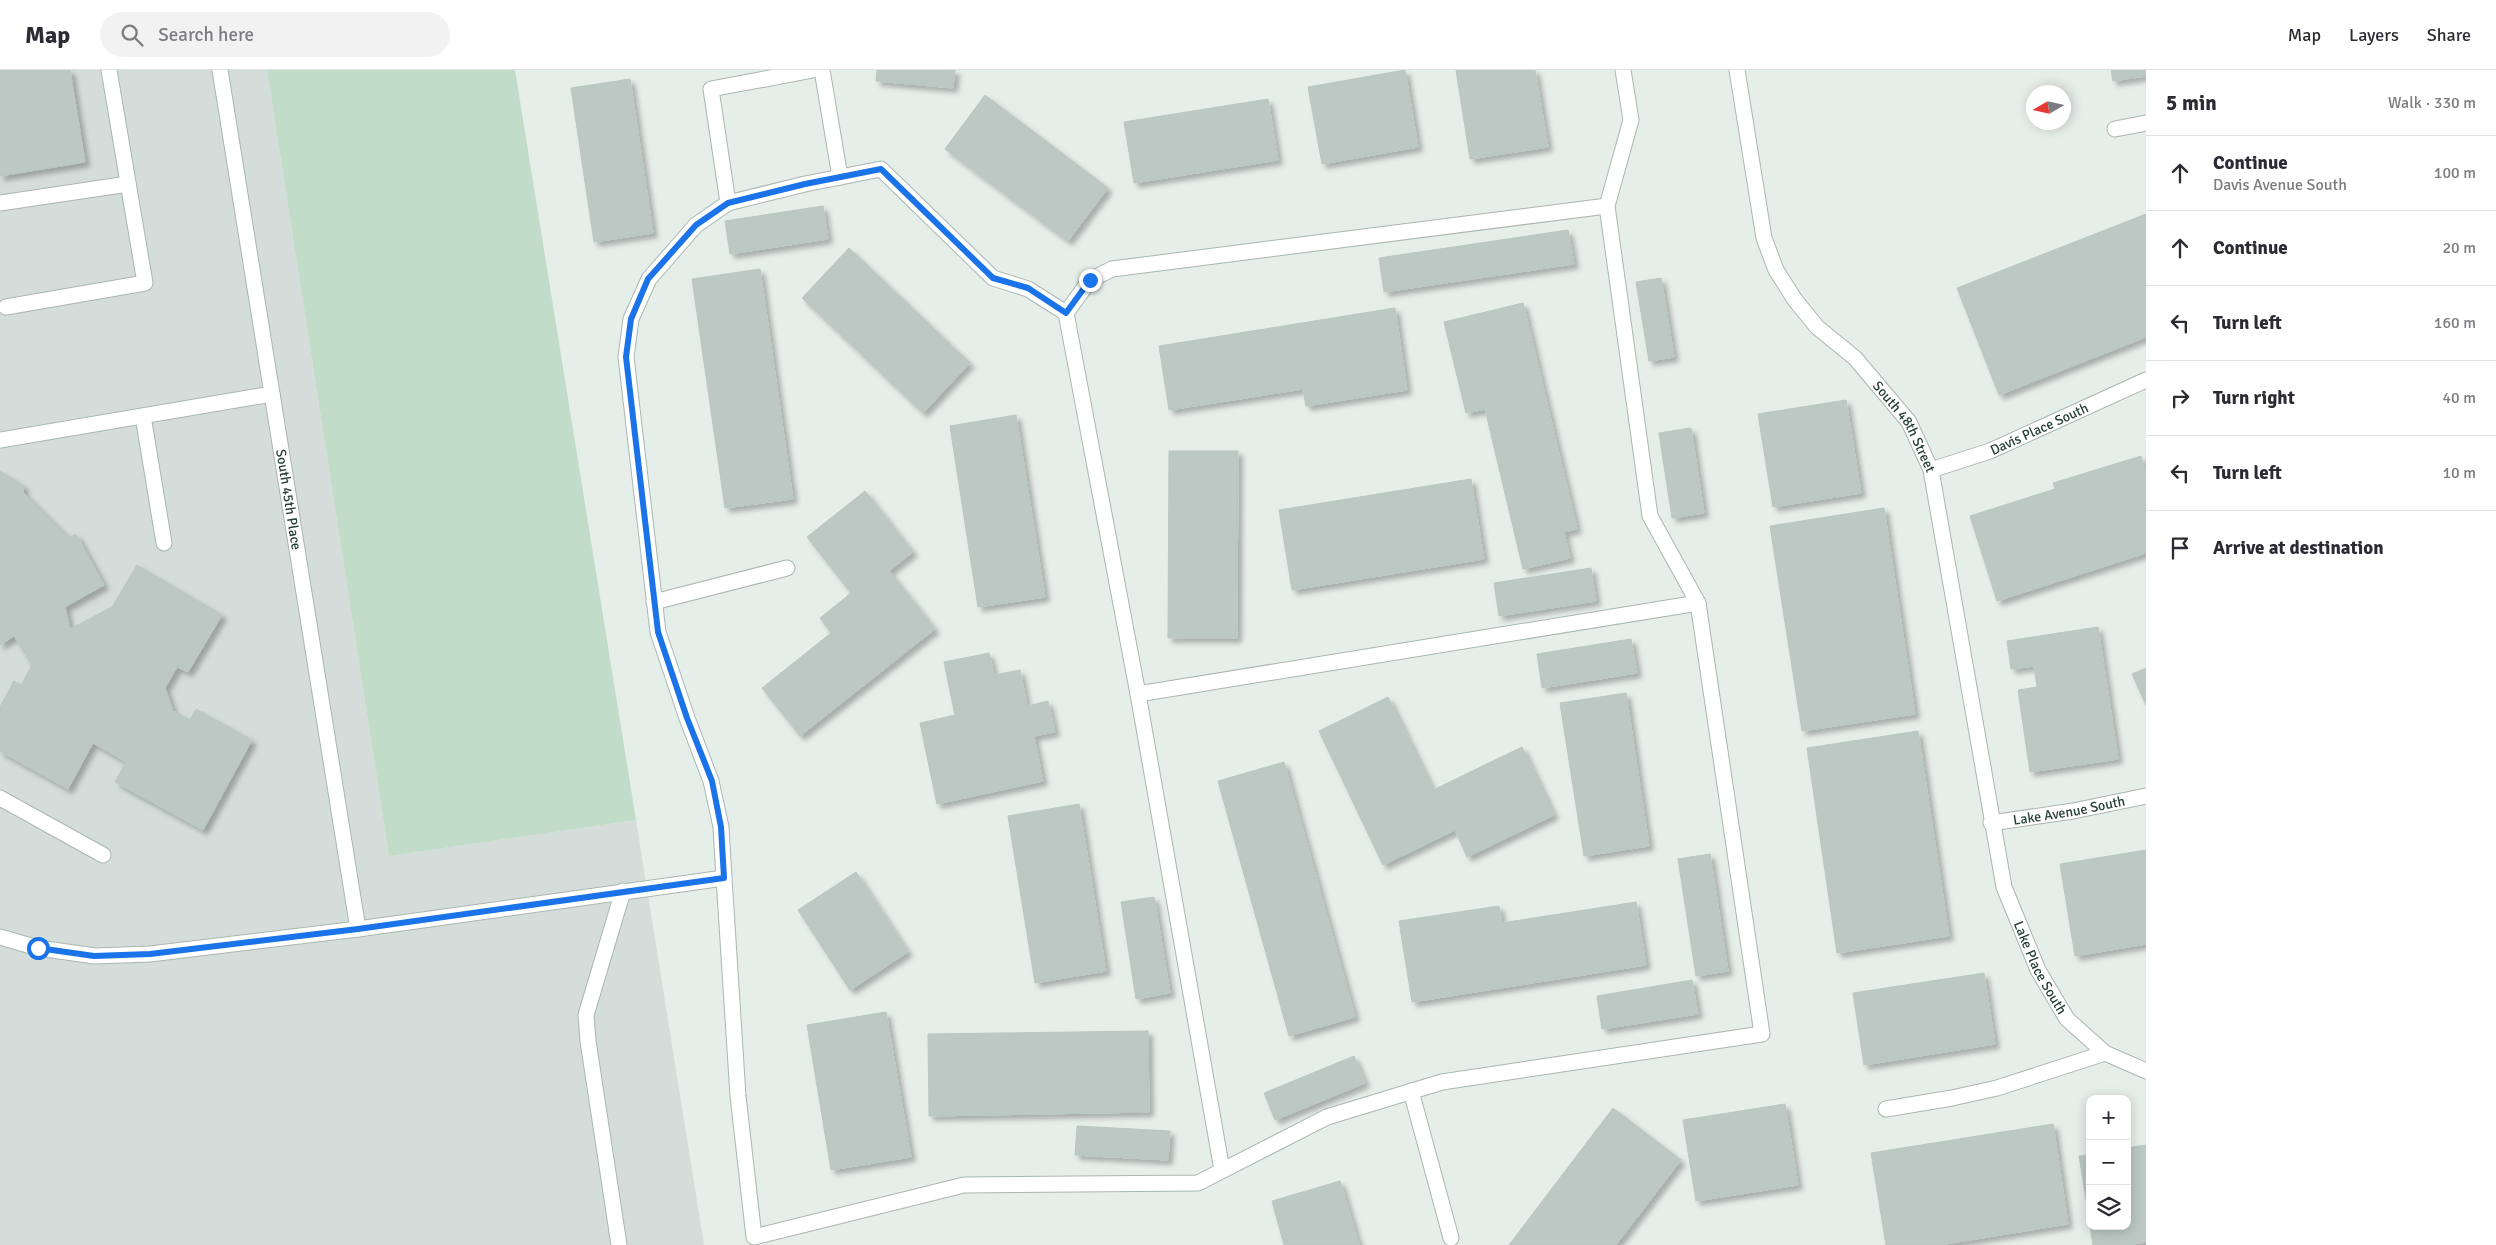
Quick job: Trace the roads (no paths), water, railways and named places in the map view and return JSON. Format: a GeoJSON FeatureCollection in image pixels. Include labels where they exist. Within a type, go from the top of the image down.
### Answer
{"type":"FeatureCollection","features":[{"type":"Feature","properties":{"kind":"street"},"geometry":{"type":"LineString","coordinates":[[6,307],[145,283],[109,70]]}},
{"type":"Feature","properties":{"kind":"street","name":"South 45th Place"},"geometry":{"type":"LineString","coordinates":[[220,70],[358,929]]}},
{"type":"Feature","properties":{"kind":"street"},"geometry":{"type":"LineString","coordinates":[[728,203],[711,89],[813,70]]}},
{"type":"Feature","properties":{"kind":"street"},"geometry":{"type":"LineString","coordinates":[[822,70],[840,177]]}},
{"type":"Feature","properties":{"kind":"street"},"geometry":{"type":"LineString","coordinates":[[1222,1170],[1138,694],[1066,313],[1028,288],[993,278],[881,169],[728,203],[696,225],[648,279],[631,319],[626,357],[658,632],[687,718],[712,781],[721,827],[738,1096],[754,1237],[964,1185],[1198,1184],[1327,1116],[1442,1082],[1762,1034],[1698,603],[1650,516],[1607,206],[1631,120],[1623,70]]}},
{"type":"Feature","properties":{"kind":"street","name":"South 48th Street"},"geometry":{"type":"LineString","coordinates":[[1737,70],[1764,238],[1776,270],[1795,300],[1818,327],[1855,358],[1909,422],[1931,470],[1992,823]]}},
{"type":"Feature","properties":{"kind":"street"},"geometry":{"type":"LineString","coordinates":[[2115,129],[2146,123]]}},
{"type":"Feature","properties":{"kind":"street"},"geometry":{"type":"LineString","coordinates":[[0,203],[128,184]]}},
{"type":"Feature","properties":{"kind":"street"},"geometry":{"type":"LineString","coordinates":[[1066,313],[1090,280],[1112,269],[1607,206]]}},
{"type":"Feature","properties":{"kind":"street","name":"Davis Place South"},"geometry":{"type":"LineString","coordinates":[[1931,470],[1990,451],[2146,380]]}},
{"type":"Feature","properties":{"kind":"street"},"geometry":{"type":"LineString","coordinates":[[0,440],[272,394]]}},
{"type":"Feature","properties":{"kind":"street"},"geometry":{"type":"LineString","coordinates":[[143,416],[164,543]]}},
{"type":"Feature","properties":{"kind":"street"},"geometry":{"type":"LineString","coordinates":[[654,602],[787,568]]}},
{"type":"Feature","properties":{"kind":"street"},"geometry":{"type":"LineString","coordinates":[[1138,694],[1698,603]]}},
{"type":"Feature","properties":{"kind":"street","name":"Lake Avenue South"},"geometry":{"type":"LineString","coordinates":[[1992,823],[2073,811],[2146,796]]}},
{"type":"Feature","properties":{"kind":"street"},"geometry":{"type":"LineString","coordinates":[[0,798],[104,855]]}},
{"type":"Feature","properties":{"kind":"street","name":"Lake Place South"},"geometry":{"type":"LineString","coordinates":[[1992,823],[2004,887],[2038,970],[2067,1019],[2105,1053],[2146,1071]]}},
{"type":"Feature","properties":{"kind":"street"},"geometry":{"type":"LineString","coordinates":[[0,937],[38,948],[94,956],[150,954],[358,929],[724,878]]}},
{"type":"Feature","properties":{"kind":"street"},"geometry":{"type":"LineString","coordinates":[[619,1245],[588,1041],[586,1015],[623,891]]}},
{"type":"Feature","properties":{"kind":"street"},"geometry":{"type":"LineString","coordinates":[[1886,1109],[1997,1088],[2105,1053]]}},
{"type":"Feature","properties":{"kind":"street"},"geometry":{"type":"LineString","coordinates":[[1411,1091],[1452,1238]]}}]}
